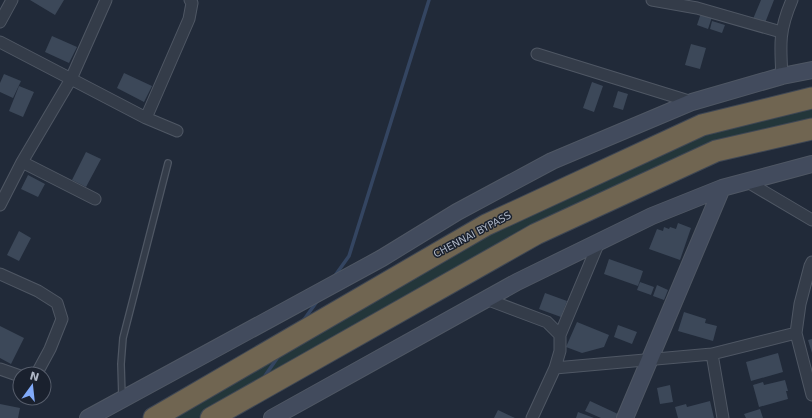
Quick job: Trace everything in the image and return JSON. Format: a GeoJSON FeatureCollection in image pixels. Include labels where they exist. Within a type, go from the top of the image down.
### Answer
{"type":"FeatureCollection","features":[{"type":"Feature","properties":{"kind":"highway","name":"CHENNAI BYPASS"},"geometry":{"type":"LineString","coordinates":[[154,418],[486,225],[702,125],[812,98]]}},
{"type":"Feature","properties":{"kind":"highway"},"geometry":{"type":"LineString","coordinates":[[211,418],[536,234],[716,151],[812,129]]}},
{"type":"Feature","properties":{"kind":"street"},"geometry":{"type":"LineString","coordinates":[[0,22],[12,0]]}},
{"type":"Feature","properties":{"kind":"street"},"geometry":{"type":"LineString","coordinates":[[0,204],[22,162],[71,79],[106,0]]}},
{"type":"Feature","properties":{"kind":"street"},"geometry":{"type":"LineString","coordinates":[[146,118],[189,19],[192,3],[190,0]]}},
{"type":"Feature","properties":{"kind":"street"},"geometry":{"type":"LineString","coordinates":[[652,0],[699,4],[781,32]]}},
{"type":"Feature","properties":{"kind":"street"},"geometry":{"type":"LineString","coordinates":[[782,76],[780,45],[781,32],[785,16],[792,0]]}},
{"type":"Feature","properties":{"kind":"street"},"geometry":{"type":"LineString","coordinates":[[0,42],[146,118],[177,131]]}},
{"type":"Feature","properties":{"kind":"street"},"geometry":{"type":"LineString","coordinates":[[537,54],[692,102]]}},
{"type":"Feature","properties":{"kind":"street"},"geometry":{"type":"LineString","coordinates":[[88,418],[382,258],[457,212],[552,161],[692,102],[782,76],[812,70]]}},
{"type":"Feature","properties":{"kind":"street"},"geometry":{"type":"LineString","coordinates":[[22,162],[95,199]]}},
{"type":"Feature","properties":{"kind":"street"},"geometry":{"type":"LineString","coordinates":[[272,418],[517,282],[652,216],[722,188],[812,164]]}},
{"type":"Feature","properties":{"kind":"street"},"geometry":{"type":"LineString","coordinates":[[746,181],[812,220]]}},
{"type":"Feature","properties":{"kind":"street"},"geometry":{"type":"LineString","coordinates":[[625,418],[679,286],[722,188]]}},
{"type":"Feature","properties":{"kind":"street"},"geometry":{"type":"LineString","coordinates":[[532,418],[555,368],[560,351],[560,335],[599,242]]}},
{"type":"Feature","properties":{"kind":"street"},"geometry":{"type":"LineString","coordinates":[[812,262],[800,304],[796,333],[812,395]]}},
{"type":"Feature","properties":{"kind":"street"},"geometry":{"type":"LineString","coordinates":[[0,274],[38,291],[57,303],[62,319],[50,349],[41,366]]}},
{"type":"Feature","properties":{"kind":"street"},"geometry":{"type":"LineString","coordinates":[[486,299],[547,322],[560,335]]}},
{"type":"Feature","properties":{"kind":"street"},"geometry":{"type":"LineString","coordinates":[[555,368],[712,354],[796,333]]}},
{"type":"Feature","properties":{"kind":"street"},"geometry":{"type":"LineString","coordinates":[[712,354],[723,418]]}},
{"type":"Feature","properties":{"kind":"street"},"geometry":{"type":"LineString","coordinates":[[0,369],[12,373]]}},
{"type":"Feature","properties":{"kind":"lane"},"geometry":{"type":"LineString","coordinates":[[122,400],[124,338],[168,163]]}},
{"type":"Feature","properties":{"kind":"green space"},"geometry":{"type":"Polygon","coordinates":[[[812,106],[812,122],[717,145],[307,357],[198,418],[166,418],[492,230],[700,130],[812,106]]]}},
{"type":"Feature","properties":{"kind":"building"},"geometry":{"type":"Polygon","coordinates":[[[30,0],[64,0],[55,15],[30,0]]]}},
{"type":"Feature","properties":{"kind":"building"},"geometry":{"type":"Polygon","coordinates":[[[761,0],[774,0],[765,23],[753,19],[761,0]]]}},
{"type":"Feature","properties":{"kind":"building"},"geometry":{"type":"Polygon","coordinates":[[[701,13],[712,17],[708,29],[697,25],[701,13]]]}},
{"type":"Feature","properties":{"kind":"building"},"geometry":{"type":"Polygon","coordinates":[[[712,21],[725,25],[722,33],[710,29],[712,21]]]}},
{"type":"Feature","properties":{"kind":"building"},"geometry":{"type":"Polygon","coordinates":[[[52,36],[77,47],[69,63],[45,52],[52,36]]]}},
{"type":"Feature","properties":{"kind":"building"},"geometry":{"type":"Polygon","coordinates":[[[691,44],[706,48],[700,69],[685,65],[691,44]]]}},
{"type":"Feature","properties":{"kind":"building"},"geometry":{"type":"Polygon","coordinates":[[[124,73],[152,86],[144,102],[117,88],[124,73]]]}},
{"type":"Feature","properties":{"kind":"building"},"geometry":{"type":"Polygon","coordinates":[[[4,74],[21,81],[13,98],[0,92],[0,83],[4,74]]]}},
{"type":"Feature","properties":{"kind":"building"},"geometry":{"type":"Polygon","coordinates":[[[592,82],[603,86],[594,112],[583,108],[592,82]]]}},
{"type":"Feature","properties":{"kind":"building"},"geometry":{"type":"Polygon","coordinates":[[[19,86],[34,92],[23,117],[9,111],[19,86]]]}},
{"type":"Feature","properties":{"kind":"building"},"geometry":{"type":"Polygon","coordinates":[[[618,91],[628,94],[623,110],[613,107],[618,91]]]}},
{"type":"Feature","properties":{"kind":"building"},"geometry":{"type":"Polygon","coordinates":[[[86,152],[101,159],[86,187],[72,180],[86,152]]]}},
{"type":"Feature","properties":{"kind":"building"},"geometry":{"type":"Polygon","coordinates":[[[28,175],[45,184],[38,197],[21,189],[28,175]]]}},
{"type":"Feature","properties":{"kind":"building"},"geometry":{"type":"Polygon","coordinates":[[[678,223],[691,228],[680,260],[649,249],[657,229],[663,231],[664,227],[669,229],[670,227],[676,229],[678,223]]]}},
{"type":"Feature","properties":{"kind":"building"},"geometry":{"type":"Polygon","coordinates":[[[19,231],[31,238],[19,261],[7,255],[19,231]]]}},
{"type":"Feature","properties":{"kind":"building"},"geometry":{"type":"Polygon","coordinates":[[[609,259],[643,271],[638,286],[604,274],[609,259]]]}},
{"type":"Feature","properties":{"kind":"building"},"geometry":{"type":"Polygon","coordinates":[[[640,282],[654,287],[651,295],[637,290],[640,282]]]}},
{"type":"Feature","properties":{"kind":"building"},"geometry":{"type":"Polygon","coordinates":[[[657,285],[668,290],[664,300],[653,296],[657,285]]]}},
{"type":"Feature","properties":{"kind":"building"},"geometry":{"type":"Polygon","coordinates":[[[545,293],[567,301],[561,317],[539,309],[545,293]]]}},
{"type":"Feature","properties":{"kind":"building"},"geometry":{"type":"Polygon","coordinates":[[[684,312],[706,319],[705,323],[717,326],[713,341],[678,331],[684,312]]]}},
{"type":"Feature","properties":{"kind":"building"},"geometry":{"type":"Polygon","coordinates":[[[577,322],[609,335],[604,347],[582,353],[566,347],[577,322]]]}},
{"type":"Feature","properties":{"kind":"building"},"geometry":{"type":"Polygon","coordinates":[[[618,325],[637,332],[632,344],[614,337],[618,325]]]}},
{"type":"Feature","properties":{"kind":"building"},"geometry":{"type":"Polygon","coordinates":[[[0,326],[24,338],[11,364],[0,358],[0,326]]]}},
{"type":"Feature","properties":{"kind":"building"},"geometry":{"type":"Polygon","coordinates":[[[812,339],[812,353],[808,340],[812,339]]]}},
{"type":"Feature","properties":{"kind":"building"},"geometry":{"type":"Polygon","coordinates":[[[778,353],[783,372],[751,381],[746,362],[778,353]]]}},
{"type":"Feature","properties":{"kind":"building"},"geometry":{"type":"Polygon","coordinates":[[[785,380],[788,391],[786,391],[788,399],[759,407],[753,385],[763,382],[764,385],[785,380]]]}},
{"type":"Feature","properties":{"kind":"building"},"geometry":{"type":"Polygon","coordinates":[[[670,385],[673,402],[660,404],[657,388],[670,385]]]}},
{"type":"Feature","properties":{"kind":"building"},"geometry":{"type":"Polygon","coordinates":[[[590,401],[618,414],[617,418],[601,418],[585,411],[590,401]]]}},
{"type":"Feature","properties":{"kind":"building"},"geometry":{"type":"Polygon","coordinates":[[[710,401],[714,418],[678,418],[675,407],[686,404],[687,407],[710,401]]]}},
{"type":"Feature","properties":{"kind":"building"},"geometry":{"type":"Polygon","coordinates":[[[0,404],[20,408],[18,418],[0,418],[0,404]]]}},
{"type":"Feature","properties":{"kind":"building"},"geometry":{"type":"Polygon","coordinates":[[[760,409],[763,418],[746,418],[744,414],[760,409]]]}},
{"type":"Feature","properties":{"kind":"building"},"geometry":{"type":"Polygon","coordinates":[[[498,410],[515,418],[494,418],[498,410]]]}},
{"type":"Feature","properties":{"kind":"building"},"geometry":{"type":"Polygon","coordinates":[[[578,412],[594,418],[576,418],[578,412]]]}},
{"type":"Feature","properties":{"kind":"waterway"},"geometry":{"type":"LineString","coordinates":[[334,277],[349,256],[429,0]]}},
{"type":"Feature","properties":{"kind":"waterway"},"geometry":{"type":"LineString","coordinates":[[303,321],[318,300]]}},
{"type":"Feature","properties":{"kind":"waterway"},"geometry":{"type":"LineString","coordinates":[[262,380],[278,357]]}}]}
